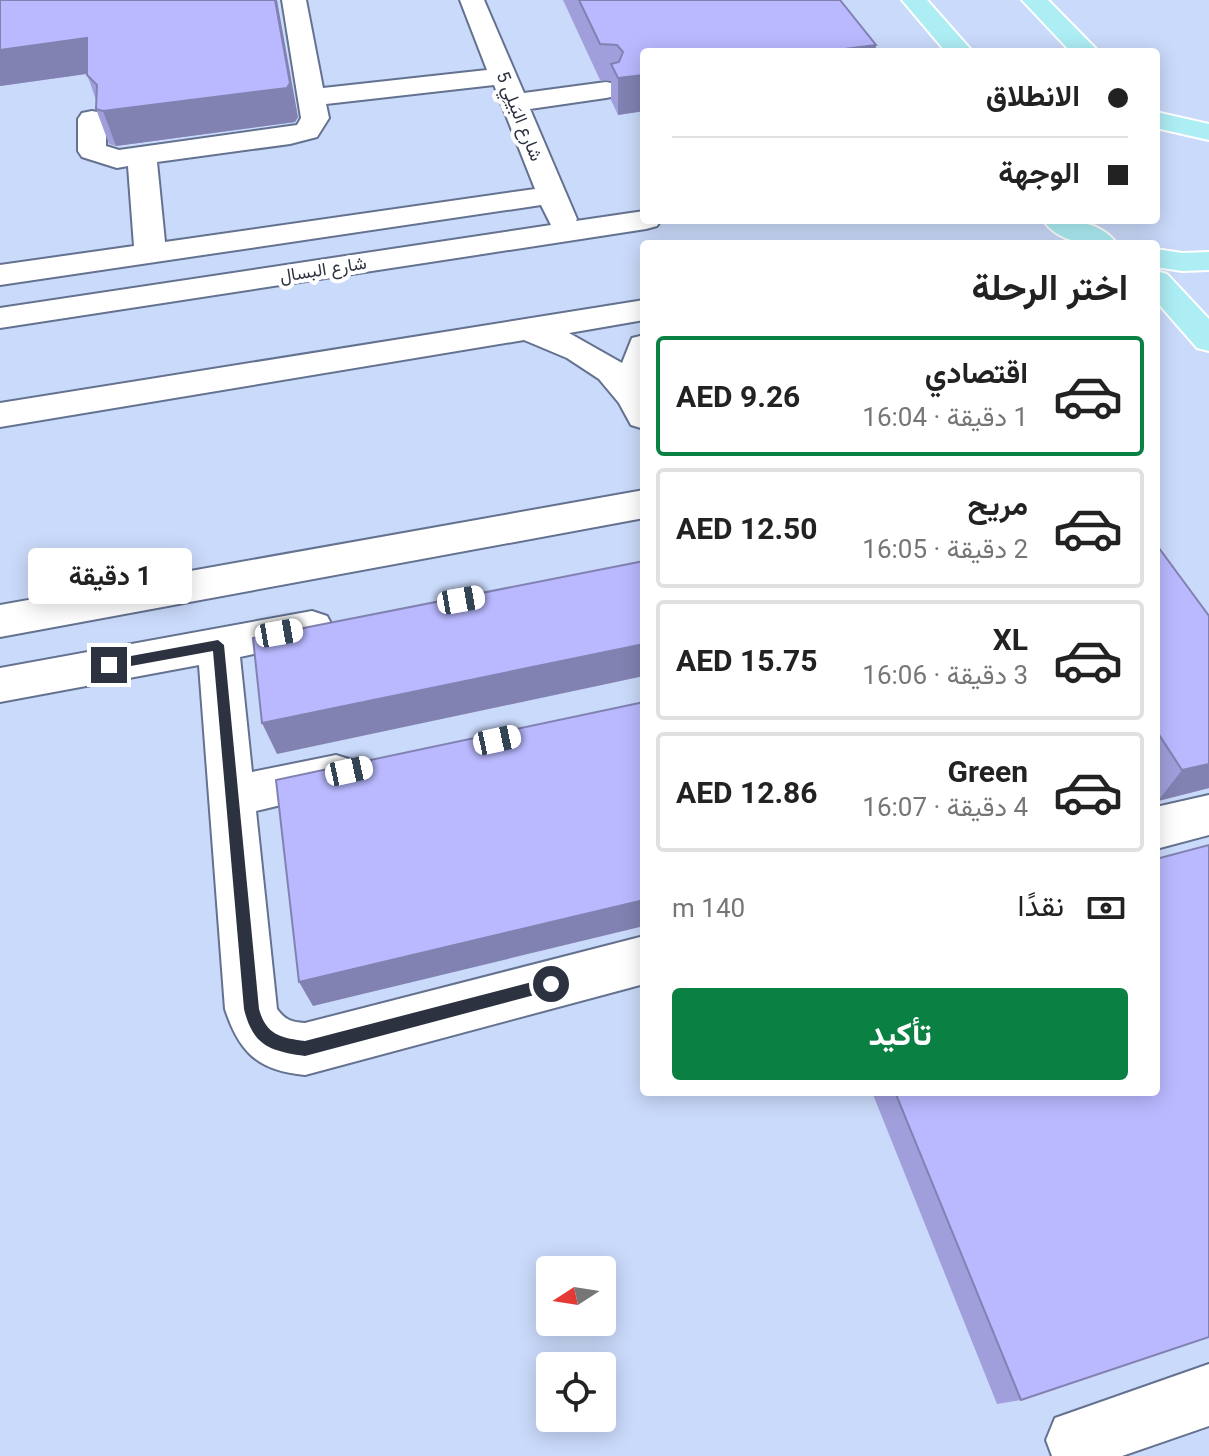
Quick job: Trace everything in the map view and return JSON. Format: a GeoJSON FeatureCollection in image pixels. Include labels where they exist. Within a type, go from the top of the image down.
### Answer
{"type":"FeatureCollection","features":[{"type":"Feature","properties":{"kind":"main road"},"geometry":{"type":"LineString","coordinates":[[914,0],[956,48]]}},
{"type":"Feature","properties":{"kind":"main road"},"geometry":{"type":"LineString","coordinates":[[1034,0],[1082,48]]}},
{"type":"Feature","properties":{"kind":"main road"},"geometry":{"type":"LineString","coordinates":[[1164,118],[1209,132]]}},
{"type":"Feature","properties":{"kind":"main road"},"geometry":{"type":"LineString","coordinates":[[1064,224],[1087,240]]}},
{"type":"Feature","properties":{"kind":"main road"},"geometry":{"type":"LineString","coordinates":[[1160,259],[1209,261]]}},
{"type":"Feature","properties":{"kind":"main road"},"geometry":{"type":"LineString","coordinates":[[1160,285],[1209,340]]}},
{"type":"Feature","properties":{"kind":"street"},"geometry":{"type":"LineString","coordinates":[[92,119],[90,146],[98,156],[117,159],[299,134],[315,122],[294,0]]}},
{"type":"Feature","properties":{"kind":"street","name":"شارع البَيلِي 5"},"geometry":{"type":"LineString","coordinates":[[472,0],[568,232]]}},
{"type":"Feature","properties":{"kind":"street"},"geometry":{"type":"LineString","coordinates":[[311,98],[600,80]]}},
{"type":"Feature","properties":{"kind":"street"},"geometry":{"type":"LineString","coordinates":[[142,156],[150,253]]}},
{"type":"Feature","properties":{"kind":"street"},"geometry":{"type":"LineString","coordinates":[[0,275],[552,195]]}},
{"type":"Feature","properties":{"kind":"street","name":"شارع البسال"},"geometry":{"type":"LineString","coordinates":[[0,318],[640,221]]}},
{"type":"Feature","properties":{"kind":"street"},"geometry":{"type":"LineString","coordinates":[[0,415],[640,311]]}},
{"type":"Feature","properties":{"kind":"street"},"geometry":{"type":"LineString","coordinates":[[523,329],[566,342],[584,352],[640,406]]}},
{"type":"Feature","properties":{"kind":"street"},"geometry":{"type":"LineString","coordinates":[[640,361],[637,373],[640,406]]}},
{"type":"Feature","properties":{"kind":"street"},"geometry":{"type":"LineString","coordinates":[[0,621],[640,505]]}},
{"type":"Feature","properties":{"kind":"street"},"geometry":{"type":"LineString","coordinates":[[55,675],[58,611]]}},
{"type":"Feature","properties":{"kind":"street"},"geometry":{"type":"LineString","coordinates":[[0,685],[355,619]]}},
{"type":"Feature","properties":{"kind":"street"},"geometry":{"type":"LineString","coordinates":[[218,645],[251,1009],[255,1023],[274,1044],[305,1049],[640,961]]}},
{"type":"Feature","properties":{"kind":"street"},"geometry":{"type":"LineString","coordinates":[[232,796],[369,767]]}},
{"type":"Feature","properties":{"kind":"street"},"geometry":{"type":"LineString","coordinates":[[1160,827],[1209,815]]}},
{"type":"Feature","properties":{"kind":"street"},"geometry":{"type":"LineString","coordinates":[[1077,1440],[1209,1395]]}},
{"type":"Feature","properties":{"kind":"shaded area"},"geometry":{"type":"Polygon","coordinates":[[[0,0],[1209,0],[1209,1456],[0,1456],[0,0]]]}},
{"type":"Feature","properties":{"kind":"building"},"geometry":{"type":"Polygon","coordinates":[[[0,0],[275,0],[290,83],[287,88],[103,111],[96,109],[97,85],[87,75],[87,38],[0,50],[0,0]]]}},
{"type":"Feature","properties":{"kind":"building"},"geometry":{"type":"Polygon","coordinates":[[[579,0],[840,0],[876,45],[852,48],[640,48],[640,75],[618,78],[611,64],[619,62],[623,52],[617,45],[600,44],[579,0]]]}},
{"type":"Feature","properties":{"kind":"building"},"geometry":{"type":"Polygon","coordinates":[[[1160,549],[1209,616],[1209,764],[1182,770],[1160,736],[1160,549]]]}},
{"type":"Feature","properties":{"kind":"building"},"geometry":{"type":"Polygon","coordinates":[[[640,562],[640,645],[262,723],[253,638],[640,562]]]}},
{"type":"Feature","properties":{"kind":"building"},"geometry":{"type":"Polygon","coordinates":[[[640,703],[640,901],[299,982],[276,780],[640,703]]]}},
{"type":"Feature","properties":{"kind":"building"},"geometry":{"type":"Polygon","coordinates":[[[1209,845],[1209,1337],[1021,1400],[897,1096],[1160,1096],[1160,858],[1209,845]]]}},
{"type":"Feature","properties":{"kind":"route"},"geometry":{"type":"LineString","coordinates":[[109,665],[218,645],[251,1009],[255,1023],[274,1044],[305,1049],[551,984]]}}]}
